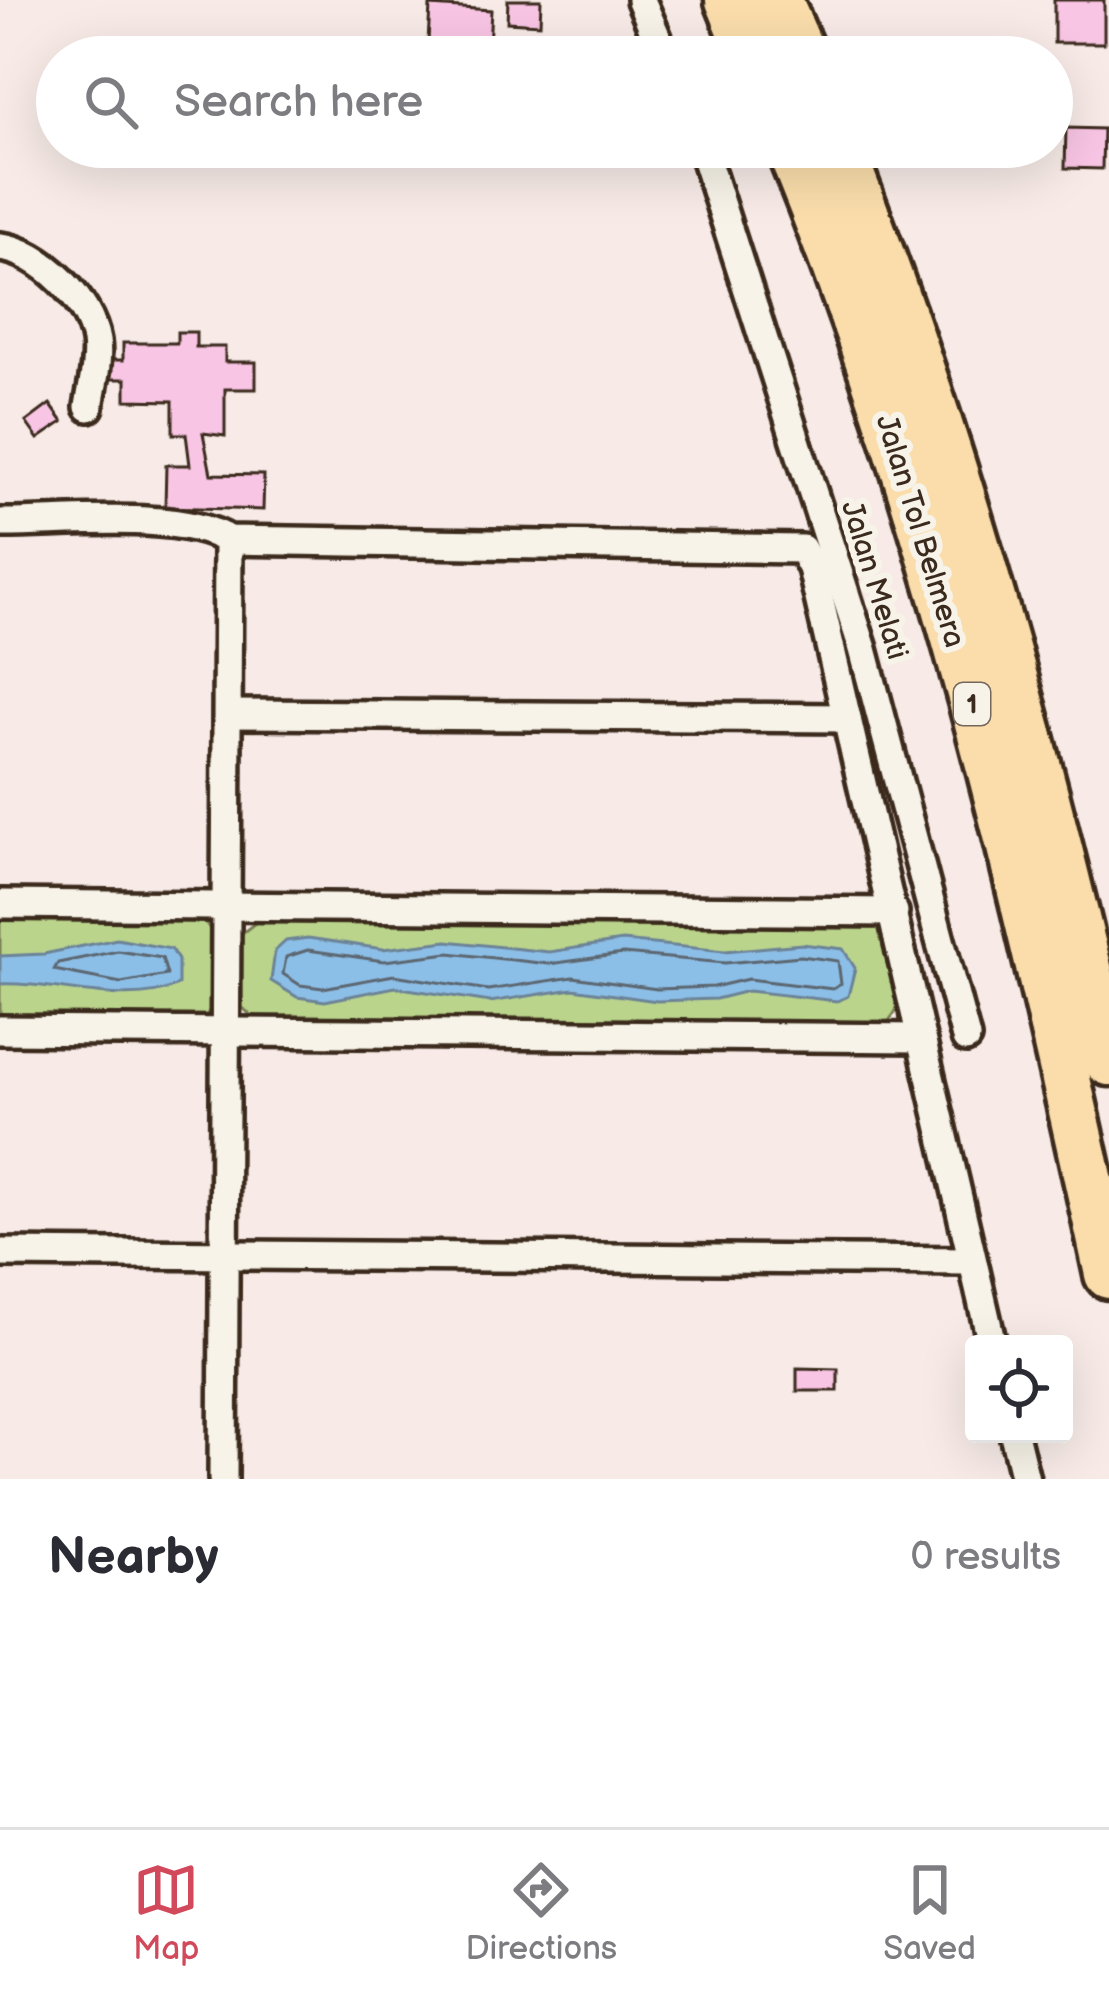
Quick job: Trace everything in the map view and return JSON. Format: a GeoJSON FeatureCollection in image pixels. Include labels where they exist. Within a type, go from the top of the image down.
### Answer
{"type":"FeatureCollection","features":[{"type":"Feature","properties":{"kind":"highway"},"geometry":{"type":"LineString","coordinates":[[730,0],[745,36]]}},
{"type":"Feature","properties":{"kind":"highway"},"geometry":{"type":"LineString","coordinates":[[777,0],[793,36]]}},
{"type":"Feature","properties":{"kind":"highway","name":"Jalan Tol Belmera"},"geometry":{"type":"LineString","coordinates":[[798,168],[877,385],[960,657],[1021,880],[1109,1274]]}},
{"type":"Feature","properties":{"kind":"highway","name":"Jalan Tol Belmera"},"geometry":{"type":"LineString","coordinates":[[845,168],[982,566],[1056,836],[1109,1061]]}},
{"type":"Feature","properties":{"kind":"street"},"geometry":{"type":"LineString","coordinates":[[641,0],[656,36]]}},
{"type":"Feature","properties":{"kind":"street","name":"Jalan Melati"},"geometry":{"type":"LineString","coordinates":[[709,168],[862,650],[966,1037]]}},
{"type":"Feature","properties":{"kind":"street"},"geometry":{"type":"LineString","coordinates":[[0,248],[37,261],[57,277],[86,319],[96,339],[89,407]]}},
{"type":"Feature","properties":{"kind":"street"},"geometry":{"type":"LineString","coordinates":[[0,523],[181,524],[213,530],[228,540],[802,549],[812,568],[848,718],[990,1335]]}},
{"type":"Feature","properties":{"kind":"street"},"geometry":{"type":"LineString","coordinates":[[224,1479],[228,540]]}},
{"type":"Feature","properties":{"kind":"street"},"geometry":{"type":"LineString","coordinates":[[228,713],[848,718]]}},
{"type":"Feature","properties":{"kind":"street"},"geometry":{"type":"LineString","coordinates":[[0,904],[894,911]]}},
{"type":"Feature","properties":{"kind":"street"},"geometry":{"type":"LineString","coordinates":[[0,1030],[920,1038]]}},
{"type":"Feature","properties":{"kind":"street"},"geometry":{"type":"LineString","coordinates":[[0,1253],[971,1261]]}},
{"type":"Feature","properties":{"kind":"street"},"geometry":{"type":"LineString","coordinates":[[1016,1443],[1025,1479]]}},
{"type":"Feature","properties":{"kind":"green space"},"geometry":{"type":"Polygon","coordinates":[[[0,918],[203,920],[213,939],[217,966],[207,1015],[197,1019],[0,1017],[0,918]]]}},
{"type":"Feature","properties":{"kind":"green space"},"geometry":{"type":"Polygon","coordinates":[[[260,919],[872,924],[884,931],[901,1004],[886,1025],[257,1021],[242,1007],[241,934],[260,919]]]}},
{"type":"Feature","properties":{"kind":"water"},"geometry":{"type":"Polygon","coordinates":[[[308,938],[383,949],[447,941],[549,952],[622,941],[725,951],[802,944],[843,949],[855,968],[848,996],[837,1001],[748,991],[716,999],[657,1001],[573,989],[490,1002],[395,987],[325,1001],[297,997],[271,981],[275,951],[286,941],[308,938]]]}},
{"type":"Feature","properties":{"kind":"water"},"geometry":{"type":"Polygon","coordinates":[[[117,939],[171,949],[178,960],[178,985],[137,995],[0,984],[0,956],[44,954],[117,939]]]}},
{"type":"Feature","properties":{"kind":"building"},"geometry":{"type":"Polygon","coordinates":[[[508,0],[541,0],[540,24],[507,22],[508,0]]]}},
{"type":"Feature","properties":{"kind":"building"},"geometry":{"type":"Polygon","coordinates":[[[1054,0],[1104,0],[1104,43],[1073,43],[1073,36],[1054,36],[1054,0]]]}},
{"type":"Feature","properties":{"kind":"building"},"geometry":{"type":"Polygon","coordinates":[[[430,6],[491,10],[490,36],[428,36],[430,6]]]}},
{"type":"Feature","properties":{"kind":"building"},"geometry":{"type":"Polygon","coordinates":[[[1073,128],[1103,129],[1102,169],[1065,168],[1073,168],[1073,128]]]}},
{"type":"Feature","properties":{"kind":"building"},"geometry":{"type":"Polygon","coordinates":[[[177,332],[196,332],[196,347],[225,347],[225,362],[256,362],[256,389],[225,389],[225,436],[203,433],[211,474],[264,475],[263,510],[165,507],[166,465],[190,465],[186,434],[173,434],[173,401],[126,400],[126,379],[109,379],[109,360],[123,360],[123,343],[177,343],[177,332]]]}},
{"type":"Feature","properties":{"kind":"building"},"geometry":{"type":"Polygon","coordinates":[[[50,404],[63,422],[38,439],[26,422],[50,404]]]}},
{"type":"Feature","properties":{"kind":"building"},"geometry":{"type":"Polygon","coordinates":[[[797,1368],[838,1369],[838,1391],[797,1391],[797,1368]]]}}]}
